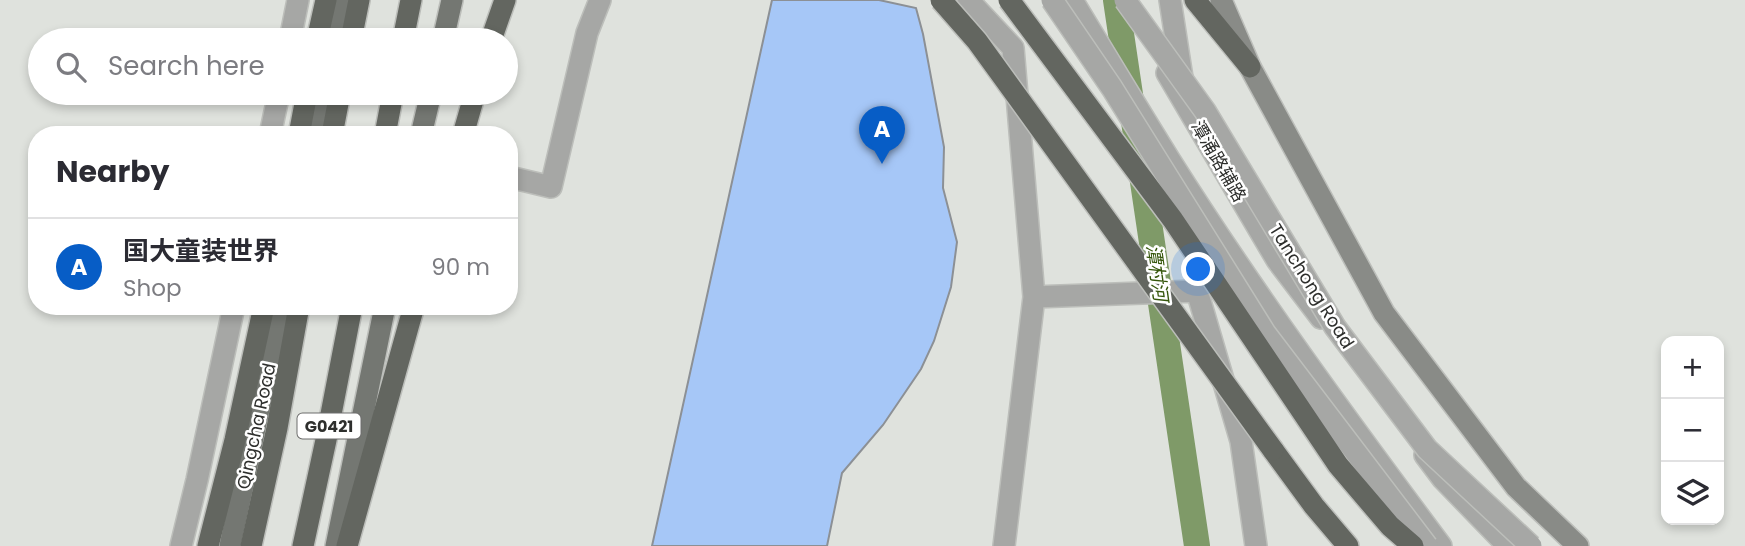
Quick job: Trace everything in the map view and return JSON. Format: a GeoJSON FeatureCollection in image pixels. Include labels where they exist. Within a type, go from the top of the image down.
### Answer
{"type":"FeatureCollection","features":[{"type":"Feature","properties":{"kind":"highway"},"geometry":{"type":"LineString","coordinates":[[320,28],[326,0]]}},
{"type":"Feature","properties":{"kind":"highway"},"geometry":{"type":"LineString","coordinates":[[353,28],[359,0]]}},
{"type":"Feature","properties":{"kind":"highway"},"geometry":{"type":"LineString","coordinates":[[405,28],[411,0]]}},
{"type":"Feature","properties":{"kind":"highway"},"geometry":{"type":"LineString","coordinates":[[495,28],[505,0]]}},
{"type":"Feature","properties":{"kind":"highway"},"geometry":{"type":"LineString","coordinates":[[941,0],[977,41],[1314,506],[1348,546]]}},
{"type":"Feature","properties":{"kind":"highway"},"geometry":{"type":"LineString","coordinates":[[1009,0],[1173,220],[1338,465],[1390,526],[1413,546]]}},
{"type":"Feature","properties":{"kind":"highway"},"geometry":{"type":"LineString","coordinates":[[1195,0],[1250,67]]}},
{"type":"Feature","properties":{"kind":"highway"},"geometry":{"type":"LineString","coordinates":[[301,126],[305,105]]}},
{"type":"Feature","properties":{"kind":"highway"},"geometry":{"type":"LineString","coordinates":[[334,126],[338,105]]}},
{"type":"Feature","properties":{"kind":"highway"},"geometry":{"type":"LineString","coordinates":[[386,126],[390,105]]}},
{"type":"Feature","properties":{"kind":"highway"},"geometry":{"type":"LineString","coordinates":[[466,126],[472,105]]}},
{"type":"Feature","properties":{"kind":"highway"},"geometry":{"type":"LineString","coordinates":[[208,546],[235,440],[262,315]]}},
{"type":"Feature","properties":{"kind":"highway","name":"G0421"},"geometry":{"type":"LineString","coordinates":[[251,546],[277,428],[297,315]]}},
{"type":"Feature","properties":{"kind":"highway","name":"G0421"},"geometry":{"type":"LineString","coordinates":[[303,546],[350,315]]}},
{"type":"Feature","properties":{"kind":"highway"},"geometry":{"type":"LineString","coordinates":[[347,546],[411,315]]}},
{"type":"Feature","properties":{"kind":"main road"},"geometry":{"type":"LineString","coordinates":[[335,28],[341,0]]}},
{"type":"Feature","properties":{"kind":"main road"},"geometry":{"type":"LineString","coordinates":[[446,28],[452,0]]}},
{"type":"Feature","properties":{"kind":"main road"},"geometry":{"type":"LineString","coordinates":[[1221,0],[1250,67],[1384,313],[1516,487],[1578,546]]}},
{"type":"Feature","properties":{"kind":"main road"},"geometry":{"type":"LineString","coordinates":[[317,126],[321,105]]}},
{"type":"Feature","properties":{"kind":"main road"},"geometry":{"type":"LineString","coordinates":[[423,126],[428,105]]}},
{"type":"Feature","properties":{"kind":"main road","name":"Qingcha Road"},"geometry":{"type":"LineString","coordinates":[[230,546],[279,315]]}},
{"type":"Feature","properties":{"kind":"main road"},"geometry":{"type":"LineString","coordinates":[[337,546],[383,315]]}},
{"type":"Feature","properties":{"kind":"street"},"geometry":{"type":"LineString","coordinates":[[292,28],[298,0]]}},
{"type":"Feature","properties":{"kind":"street"},"geometry":{"type":"LineString","coordinates":[[518,179],[551,187],[587,33],[600,0]]}},
{"type":"Feature","properties":{"kind":"street"},"geometry":{"type":"LineString","coordinates":[[968,0],[1013,48],[1034,297],[1004,546]]}},
{"type":"Feature","properties":{"kind":"street"},"geometry":{"type":"LineString","coordinates":[[1052,0],[1112,88],[1265,333],[1427,546]]}},
{"type":"Feature","properties":{"kind":"street"},"geometry":{"type":"LineString","coordinates":[[1072,0],[1170,160],[1240,265],[1332,400],[1441,546]]}},
{"type":"Feature","properties":{"kind":"street","name":"潭涌路辅路"},"geometry":{"type":"LineString","coordinates":[[1123,0],[1276,260],[1443,479],[1508,546]]}},
{"type":"Feature","properties":{"kind":"street","name":"Tanchong Road"},"geometry":{"type":"LineString","coordinates":[[1123,0],[1205,111],[1343,338],[1427,449],[1531,546]]}},
{"type":"Feature","properties":{"kind":"street"},"geometry":{"type":"LineString","coordinates":[[1170,0],[1185,103]]}},
{"type":"Feature","properties":{"kind":"street"},"geometry":{"type":"LineString","coordinates":[[273,126],[277,105]]}},
{"type":"Feature","properties":{"kind":"street"},"geometry":{"type":"LineString","coordinates":[[1034,297],[1197,290],[1240,265]]}},
{"type":"Feature","properties":{"kind":"street"},"geometry":{"type":"LineString","coordinates":[[1197,290],[1241,441],[1256,546]]}},
{"type":"Feature","properties":{"kind":"street"},"geometry":{"type":"LineString","coordinates":[[181,546],[232,315]]}},
{"type":"Feature","properties":{"kind":"building"},"geometry":{"type":"Polygon","coordinates":[[[772,0],[879,0],[916,8],[944,147],[943,188],[957,242],[951,287],[934,341],[921,369],[883,425],[842,473],[827,546],[652,546],[772,0]]]}},
{"type":"Feature","properties":{"kind":"waterway","name":"潭村河"},"geometry":{"type":"LineString","coordinates":[[1116,0],[1197,546]]}},
{"type":"Feature","properties":{"kind":"place","name":"国大童装世界"},"geometry":{"type":"Point","coordinates":[882,164]}}]}
